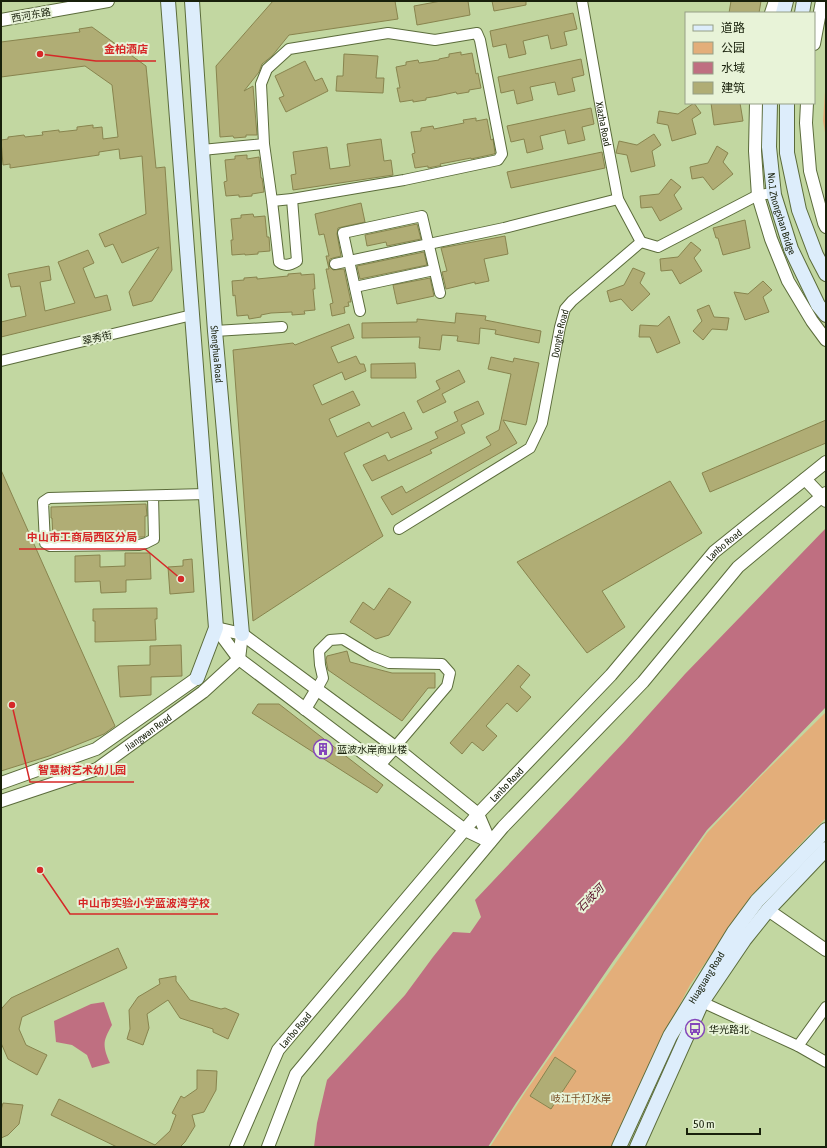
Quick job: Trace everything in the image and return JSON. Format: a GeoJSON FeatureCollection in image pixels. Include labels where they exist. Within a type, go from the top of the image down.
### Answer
{"type":"FeatureCollection","features":[{"type":"Feature","properties":{"kind":"main road"},"geometry":{"type":"LineString","coordinates":[[168,1],[216,628],[197,678]]}},
{"type":"Feature","properties":{"kind":"main road","name":"Shenghua Road"},"geometry":{"type":"LineString","coordinates":[[192,1],[215,331],[242,634]]}},
{"type":"Feature","properties":{"kind":"main road"},"geometry":{"type":"LineString","coordinates":[[783,12],[786,1]]}},
{"type":"Feature","properties":{"kind":"main road"},"geometry":{"type":"LineString","coordinates":[[802,12],[804,1]]}},
{"type":"Feature","properties":{"kind":"main road","name":"No.1 Zhongshan Bridge"},"geometry":{"type":"LineString","coordinates":[[770,104],[769,147],[774,193],[791,249],[818,305],[826,315]]}},
{"type":"Feature","properties":{"kind":"main road","name":"No.1 Zhongshan Bridge"},"geometry":{"type":"LineString","coordinates":[[787,104],[788,153],[799,210],[816,255],[826,274]]}},
{"type":"Feature","properties":{"kind":"main road","name":"Huaguang Road"},"geometry":{"type":"LineString","coordinates":[[619,1147],[670,1036],[734,932],[757,901],[826,830]]}},
{"type":"Feature","properties":{"kind":"main road","name":"Huaguang Road"},"geometry":{"type":"LineString","coordinates":[[638,1147],[702,1002],[744,940],[768,910],[826,849]]}},
{"type":"Feature","properties":{"kind":"street","name":"西河东路"},"geometry":{"type":"LineString","coordinates":[[1,20],[108,1]]}},
{"type":"Feature","properties":{"kind":"street","name":"Xiazha Road"},"geometry":{"type":"LineString","coordinates":[[582,1],[618,199],[641,242]]}},
{"type":"Feature","properties":{"kind":"street"},"geometry":{"type":"LineString","coordinates":[[771,12],[775,1]]}},
{"type":"Feature","properties":{"kind":"street"},"geometry":{"type":"LineString","coordinates":[[815,39],[822,1]]}},
{"type":"Feature","properties":{"kind":"street"},"geometry":{"type":"LineString","coordinates":[[272,201],[404,180],[498,160],[502,154],[480,40],[477,33],[435,40],[388,33],[289,49],[267,69],[261,84],[264,144],[279,262],[287,266],[297,261],[292,199]]}},
{"type":"Feature","properties":{"kind":"street"},"geometry":{"type":"LineString","coordinates":[[756,104],[755,151],[758,195],[770,239],[788,281],[812,321],[826,340]]}},
{"type":"Feature","properties":{"kind":"street"},"geometry":{"type":"LineString","coordinates":[[807,104],[806,123],[810,171],[826,227]]}},
{"type":"Feature","properties":{"kind":"street"},"geometry":{"type":"LineString","coordinates":[[202,150],[264,144]]}},
{"type":"Feature","properties":{"kind":"street"},"geometry":{"type":"LineString","coordinates":[[641,242],[658,247],[758,195],[774,193]]}},
{"type":"Feature","properties":{"kind":"street"},"geometry":{"type":"LineString","coordinates":[[335,264],[504,228],[618,199]]}},
{"type":"Feature","properties":{"kind":"street"},"geometry":{"type":"LineString","coordinates":[[360,311],[343,233],[422,216],[440,293]]}},
{"type":"Feature","properties":{"kind":"street","name":"Donghe Road"},"geometry":{"type":"LineString","coordinates":[[399,529],[530,448],[542,423],[560,327],[565,309],[572,301],[641,242]]}},
{"type":"Feature","properties":{"kind":"street"},"geometry":{"type":"LineString","coordinates":[[355,287],[434,270]]}},
{"type":"Feature","properties":{"kind":"street","name":"翠秀街"},"geometry":{"type":"LineString","coordinates":[[1,360],[192,315]]}},
{"type":"Feature","properties":{"kind":"street"},"geometry":{"type":"LineString","coordinates":[[215,331],[282,327]]}},
{"type":"Feature","properties":{"kind":"street","name":"Lanbo Road"},"geometry":{"type":"LineString","coordinates":[[236,1147],[278,1050],[478,814],[611,675],[714,552],[826,462]]}},
{"type":"Feature","properties":{"kind":"street"},"geometry":{"type":"LineString","coordinates":[[268,1147],[296,1074],[490,842],[643,682],[738,568],[825,497],[805,479]]}},
{"type":"Feature","properties":{"kind":"street"},"geometry":{"type":"LineString","coordinates":[[153,496],[154,538],[146,543],[139,545],[50,546],[45,543],[43,502],[49,498],[206,494]]}},
{"type":"Feature","properties":{"kind":"street"},"geometry":{"type":"LineString","coordinates":[[216,628],[242,634],[395,746],[478,814],[490,842]]}},
{"type":"Feature","properties":{"kind":"street"},"geometry":{"type":"LineString","coordinates":[[216,628],[239,659],[465,830],[490,842]]}},
{"type":"Feature","properties":{"kind":"street","name":"Shenghua Road"},"geometry":{"type":"LineString","coordinates":[[239,659],[242,634]]}},
{"type":"Feature","properties":{"kind":"street"},"geometry":{"type":"LineString","coordinates":[[305,709],[323,678],[320,666],[319,651],[330,640],[343,639],[371,656],[389,663],[442,664],[450,673],[447,686],[379,765]]}},
{"type":"Feature","properties":{"kind":"street","name":"Jiangwan Road"},"geometry":{"type":"LineString","coordinates":[[1,800],[97,769],[204,692],[239,659]]}},
{"type":"Feature","properties":{"kind":"street","name":"Jiangwan Road"},"geometry":{"type":"LineString","coordinates":[[1,783],[96,749],[197,678]]}},
{"type":"Feature","properties":{"kind":"street"},"geometry":{"type":"LineString","coordinates":[[768,910],[826,950]]}},
{"type":"Feature","properties":{"kind":"street"},"geometry":{"type":"LineString","coordinates":[[702,1002],[798,1046],[826,1062]]}},
{"type":"Feature","properties":{"kind":"street"},"geometry":{"type":"LineString","coordinates":[[798,1046],[826,1007]]}},
{"type":"Feature","properties":{"kind":"green space"},"geometry":{"type":"Polygon","coordinates":[[[826,77],[826,138],[823,121],[826,77]]]}},
{"type":"Feature","properties":{"kind":"green space","name":"岐江千灯水岸"},"geometry":{"type":"Polygon","coordinates":[[[826,712],[826,818],[751,896],[690,985],[657,1048],[612,1147],[490,1147],[526,1091],[707,833],[759,778],[826,712]]]}},
{"type":"Feature","properties":{"kind":"water","name":"石岐河"},"geometry":{"type":"Polygon","coordinates":[[[826,528],[826,707],[707,830],[614,960],[516,1103],[488,1147],[314,1147],[317,1123],[327,1080],[405,995],[453,932],[470,933],[481,917],[475,900],[625,741],[685,674],[826,528]]]}},
{"type":"Feature","properties":{"kind":"water"},"geometry":{"type":"Polygon","coordinates":[[[104,1002],[112,1025],[105,1039],[106,1052],[110,1063],[92,1068],[87,1055],[72,1045],[56,1042],[54,1021],[91,1004],[104,1002]]]}},
{"type":"Feature","properties":{"kind":"building"},"geometry":{"type":"Polygon","coordinates":[[[273,1],[395,1],[398,19],[289,35],[272,56],[262,64],[259,72],[244,91],[253,86],[257,135],[246,135],[246,137],[234,138],[233,136],[220,137],[216,66],[273,1]]]}},
{"type":"Feature","properties":{"kind":"building"},"geometry":{"type":"Polygon","coordinates":[[[441,1],[468,1],[470,15],[417,25],[414,6],[441,1]]]}},
{"type":"Feature","properties":{"kind":"building"},"geometry":{"type":"Polygon","coordinates":[[[492,1],[526,1],[526,5],[494,11],[492,1]]]}},
{"type":"Feature","properties":{"kind":"building"},"geometry":{"type":"Polygon","coordinates":[[[731,1],[761,1],[759,12],[729,12],[731,1]]]}},
{"type":"Feature","properties":{"kind":"building"},"geometry":{"type":"Polygon","coordinates":[[[573,13],[577,29],[564,32],[567,45],[551,49],[548,35],[523,41],[526,54],[509,58],[506,44],[493,47],[490,31],[573,13]]]}},
{"type":"Feature","properties":{"kind":"building"},"geometry":{"type":"Polygon","coordinates":[[[92,27],[146,66],[156,168],[165,167],[172,270],[152,301],[133,306],[129,292],[159,247],[122,263],[113,244],[105,247],[99,234],[146,214],[142,156],[120,159],[119,149],[99,152],[99,155],[10,168],[10,164],[3,165],[1,140],[8,139],[8,137],[43,135],[42,132],[77,130],[77,127],[93,125],[93,128],[102,127],[103,139],[118,137],[112,85],[85,66],[1,77],[1,42],[80,32],[79,29],[92,27]]]}},
{"type":"Feature","properties":{"kind":"building"},"geometry":{"type":"Polygon","coordinates":[[[461,52],[461,55],[472,53],[476,74],[478,73],[481,88],[469,90],[469,92],[457,94],[456,92],[426,98],[426,100],[400,102],[397,88],[400,88],[396,67],[406,65],[406,62],[418,60],[419,63],[439,60],[449,57],[449,54],[461,52]]]}},
{"type":"Feature","properties":{"kind":"building"},"geometry":{"type":"Polygon","coordinates":[[[344,54],[378,56],[376,78],[384,78],[383,93],[336,91],[337,76],[343,76],[344,54]]]}},
{"type":"Feature","properties":{"kind":"building"},"geometry":{"type":"Polygon","coordinates":[[[581,59],[584,75],[572,78],[575,91],[558,95],[555,82],[530,87],[533,100],[517,104],[514,90],[501,93],[498,77],[581,59]]]}},
{"type":"Feature","properties":{"kind":"building"},"geometry":{"type":"Polygon","coordinates":[[[305,61],[315,81],[322,78],[328,91],[286,112],[279,98],[284,96],[275,76],[305,61]]]}},
{"type":"Feature","properties":{"kind":"building"},"geometry":{"type":"Polygon","coordinates":[[[693,104],[695,104],[701,113],[692,119],[696,134],[672,141],[668,125],[657,123],[659,111],[678,114],[693,104]]]}},
{"type":"Feature","properties":{"kind":"building"},"geometry":{"type":"Polygon","coordinates":[[[711,104],[740,104],[743,121],[714,125],[711,104]]]}},
{"type":"Feature","properties":{"kind":"building"},"geometry":{"type":"Polygon","coordinates":[[[591,108],[594,124],[582,127],[585,140],[568,144],[565,130],[540,136],[543,149],[527,153],[524,139],[511,142],[507,126],[591,108]]]}},
{"type":"Feature","properties":{"kind":"building"},"geometry":{"type":"Polygon","coordinates":[[[476,118],[476,121],[487,119],[491,140],[493,139],[494,154],[440,164],[441,166],[415,168],[412,154],[415,153],[411,132],[421,131],[421,128],[433,126],[434,129],[464,123],[463,120],[476,118]]]}},
{"type":"Feature","properties":{"kind":"building"},"geometry":{"type":"Polygon","coordinates":[[[654,134],[661,145],[652,151],[655,166],[631,172],[627,155],[616,153],[619,141],[637,145],[654,134]]]}},
{"type":"Feature","properties":{"kind":"building"},"geometry":{"type":"Polygon","coordinates":[[[381,139],[384,161],[391,160],[393,175],[293,190],[291,175],[296,174],[293,152],[327,147],[330,169],[350,166],[347,144],[381,139]]]}},
{"type":"Feature","properties":{"kind":"building"},"geometry":{"type":"Polygon","coordinates":[[[717,146],[728,153],[723,162],[733,174],[713,190],[703,177],[692,179],[690,167],[708,163],[717,146]]]}},
{"type":"Feature","properties":{"kind":"building"},"geometry":{"type":"Polygon","coordinates":[[[602,152],[605,168],[511,188],[507,172],[602,152]]]}},
{"type":"Feature","properties":{"kind":"building"},"geometry":{"type":"Polygon","coordinates":[[[247,155],[247,159],[259,157],[264,192],[252,194],[252,196],[226,196],[224,182],[227,181],[225,160],[235,159],[235,156],[247,155]]]}},
{"type":"Feature","properties":{"kind":"building"},"geometry":{"type":"Polygon","coordinates":[[[671,179],[681,187],[674,195],[682,209],[660,221],[652,207],[641,208],[640,196],[659,194],[671,179]]]}},
{"type":"Feature","properties":{"kind":"building"},"geometry":{"type":"Polygon","coordinates":[[[361,203],[365,222],[338,228],[337,234],[341,256],[330,259],[329,262],[329,266],[333,270],[344,269],[351,302],[348,302],[349,306],[344,307],[345,313],[332,316],[330,304],[333,303],[326,269],[329,269],[326,256],[329,256],[324,234],[319,235],[315,214],[361,203]]]}},
{"type":"Feature","properties":{"kind":"building"},"geometry":{"type":"Polygon","coordinates":[[[253,214],[254,217],[265,216],[270,251],[258,252],[258,254],[232,255],[231,240],[233,240],[231,219],[241,218],[241,215],[253,214]]]}},
{"type":"Feature","properties":{"kind":"building"},"geometry":{"type":"Polygon","coordinates":[[[745,220],[750,248],[723,255],[718,238],[716,238],[713,228],[745,220]]]}},
{"type":"Feature","properties":{"kind":"building"},"geometry":{"type":"Polygon","coordinates":[[[417,224],[421,239],[387,246],[386,242],[367,246],[365,235],[417,224]]]}},
{"type":"Feature","properties":{"kind":"building"},"geometry":{"type":"Polygon","coordinates":[[[505,236],[508,254],[484,259],[489,281],[475,284],[475,282],[446,289],[442,272],[447,271],[441,248],[505,236]]]}},
{"type":"Feature","properties":{"kind":"building"},"geometry":{"type":"Polygon","coordinates":[[[691,242],[701,250],[694,258],[702,271],[680,284],[672,270],[661,271],[660,259],[678,257],[691,242]]]}},
{"type":"Feature","properties":{"kind":"building"},"geometry":{"type":"Polygon","coordinates":[[[88,250],[94,263],[83,268],[95,298],[107,295],[111,310],[1,337],[1,322],[26,316],[20,286],[11,287],[8,274],[49,266],[51,280],[40,282],[45,311],[75,303],[58,262],[88,250]]]}},
{"type":"Feature","properties":{"kind":"building"},"geometry":{"type":"Polygon","coordinates":[[[424,252],[427,265],[360,279],[357,266],[424,252]]]}},
{"type":"Feature","properties":{"kind":"building"},"geometry":{"type":"Polygon","coordinates":[[[633,268],[645,273],[640,283],[650,294],[632,311],[621,299],[610,302],[607,291],[624,285],[633,268]]]}},
{"type":"Feature","properties":{"kind":"building"},"geometry":{"type":"Polygon","coordinates":[[[301,273],[301,275],[314,274],[315,289],[313,289],[315,310],[304,311],[305,314],[292,315],[292,312],[271,313],[261,315],[261,317],[249,319],[248,315],[237,316],[232,281],[244,280],[244,278],[257,277],[257,279],[288,276],[288,274],[301,273]]]}},
{"type":"Feature","properties":{"kind":"building"},"geometry":{"type":"Polygon","coordinates":[[[430,278],[434,296],[397,304],[393,285],[430,278]]]}},
{"type":"Feature","properties":{"kind":"building"},"geometry":{"type":"Polygon","coordinates":[[[763,281],[772,290],[763,297],[769,312],[745,320],[734,292],[748,294],[763,281]]]}},
{"type":"Feature","properties":{"kind":"building"},"geometry":{"type":"Polygon","coordinates":[[[709,305],[714,317],[729,318],[727,330],[712,329],[703,340],[693,331],[702,321],[697,310],[709,305]]]}},
{"type":"Feature","properties":{"kind":"building"},"geometry":{"type":"Polygon","coordinates":[[[456,313],[486,316],[485,320],[541,331],[539,343],[495,334],[496,330],[480,328],[479,344],[457,341],[458,336],[442,335],[440,350],[419,348],[420,337],[362,338],[362,323],[417,322],[417,319],[455,323],[456,313]]]}},
{"type":"Feature","properties":{"kind":"building"},"geometry":{"type":"Polygon","coordinates":[[[669,316],[680,343],[657,353],[650,337],[639,337],[640,325],[658,326],[669,316]]]}},
{"type":"Feature","properties":{"kind":"building"},"geometry":{"type":"Polygon","coordinates":[[[349,324],[354,338],[331,347],[338,363],[356,356],[360,364],[364,364],[366,371],[345,380],[342,372],[313,385],[322,405],[353,391],[360,405],[329,419],[337,437],[369,422],[372,427],[404,412],[412,429],[391,438],[388,432],[344,453],[383,536],[253,621],[233,350],[293,343],[295,345],[349,324]]]}},
{"type":"Feature","properties":{"kind":"building"},"geometry":{"type":"Polygon","coordinates":[[[491,357],[513,362],[514,358],[539,363],[526,425],[503,420],[517,443],[392,515],[381,497],[402,486],[406,493],[491,445],[486,437],[499,430],[511,374],[488,369],[491,357]]]}},
{"type":"Feature","properties":{"kind":"building"},"geometry":{"type":"Polygon","coordinates":[[[415,363],[416,378],[371,378],[371,364],[415,363]]]}},
{"type":"Feature","properties":{"kind":"building"},"geometry":{"type":"Polygon","coordinates":[[[459,370],[465,382],[442,394],[446,402],[423,413],[417,401],[440,389],[436,381],[459,370]]]}},
{"type":"Feature","properties":{"kind":"building"},"geometry":{"type":"Polygon","coordinates":[[[478,401],[484,414],[461,425],[465,433],[430,450],[432,453],[372,481],[363,465],[385,455],[388,461],[438,438],[435,432],[458,421],[454,412],[478,401]]]}},
{"type":"Feature","properties":{"kind":"building"},"geometry":{"type":"Polygon","coordinates":[[[826,420],[826,443],[710,492],[702,473],[826,420]]]}},
{"type":"Feature","properties":{"kind":"building"},"geometry":{"type":"Polygon","coordinates":[[[1,470],[115,726],[104,734],[49,756],[1,771],[1,470]]]}},
{"type":"Feature","properties":{"kind":"building"},"geometry":{"type":"Polygon","coordinates":[[[670,481],[702,533],[602,591],[625,627],[587,653],[517,562],[670,481]]]}},
{"type":"Feature","properties":{"kind":"building"},"geometry":{"type":"Polygon","coordinates":[[[146,504],[147,516],[145,516],[144,537],[53,539],[51,507],[146,504]]]}},
{"type":"Feature","properties":{"kind":"building"},"geometry":{"type":"Polygon","coordinates":[[[125,553],[150,553],[151,579],[126,580],[126,592],[101,593],[100,581],[75,582],[75,556],[100,555],[100,567],[125,566],[125,553]]]}},
{"type":"Feature","properties":{"kind":"building"},"geometry":{"type":"Polygon","coordinates":[[[192,559],[194,592],[170,594],[168,567],[183,566],[183,560],[192,559]]]}},
{"type":"Feature","properties":{"kind":"building"},"geometry":{"type":"Polygon","coordinates":[[[389,588],[411,602],[389,635],[376,639],[350,622],[363,602],[374,610],[389,588]]]}},
{"type":"Feature","properties":{"kind":"building"},"geometry":{"type":"Polygon","coordinates":[[[157,608],[157,619],[155,619],[156,640],[95,642],[95,621],[93,621],[93,609],[157,608]]]}},
{"type":"Feature","properties":{"kind":"building"},"geometry":{"type":"Polygon","coordinates":[[[181,645],[182,676],[151,677],[151,695],[120,697],[118,666],[150,665],[150,646],[181,645]]]}},
{"type":"Feature","properties":{"kind":"building"},"geometry":{"type":"Polygon","coordinates":[[[347,651],[350,662],[392,673],[435,673],[435,688],[428,688],[402,721],[328,670],[326,660],[327,656],[347,651]]]}},
{"type":"Feature","properties":{"kind":"building"},"geometry":{"type":"Polygon","coordinates":[[[518,665],[530,675],[520,687],[531,697],[517,712],[507,703],[486,726],[497,736],[483,751],[472,742],[462,754],[450,743],[518,665]]]}},
{"type":"Feature","properties":{"kind":"building","name":"蓝波水岸商业楼"},"geometry":{"type":"Polygon","coordinates":[[[258,704],[279,704],[383,785],[377,793],[252,713],[258,704]]]}},
{"type":"Feature","properties":{"kind":"building"},"geometry":{"type":"Polygon","coordinates":[[[118,948],[127,968],[22,1017],[19,1029],[26,1045],[47,1055],[37,1075],[8,1059],[1,1043],[1,1013],[2,1008],[11,998],[118,948]]]}},
{"type":"Feature","properties":{"kind":"building"},"geometry":{"type":"Polygon","coordinates":[[[176,976],[176,981],[190,1000],[221,1009],[225,1008],[239,1014],[228,1039],[213,1032],[213,1029],[180,1018],[168,1000],[147,1014],[149,1028],[143,1045],[127,1039],[130,1029],[129,1010],[138,997],[160,984],[159,979],[176,976]]]}},
{"type":"Feature","properties":{"kind":"building"},"geometry":{"type":"Polygon","coordinates":[[[555,1057],[576,1071],[551,1109],[530,1096],[555,1057]]]}},
{"type":"Feature","properties":{"kind":"building"},"geometry":{"type":"Polygon","coordinates":[[[197,1070],[217,1071],[216,1090],[204,1112],[192,1115],[195,1126],[180,1147],[117,1147],[51,1115],[59,1099],[155,1145],[170,1131],[176,1115],[172,1113],[181,1096],[184,1098],[197,1089],[197,1070]]]}},
{"type":"Feature","properties":{"kind":"building"},"geometry":{"type":"Polygon","coordinates":[[[3,1103],[23,1105],[19,1124],[8,1135],[1,1138],[1,1110],[3,1103]]]}},
{"type":"Feature","properties":{"kind":"place","name":"金柏酒店"},"geometry":{"type":"Point","coordinates":[40,54]}},
{"type":"Feature","properties":{"kind":"place","name":"中山市工商局西区分局"},"geometry":{"type":"Point","coordinates":[181,579]}},
{"type":"Feature","properties":{"kind":"place","name":"智慧树艺术幼儿园"},"geometry":{"type":"Point","coordinates":[12,705]}},
{"type":"Feature","properties":{"kind":"place","name":"蓝波水岸商业楼"},"geometry":{"type":"Point","coordinates":[323,749]}},
{"type":"Feature","properties":{"kind":"place","name":"中山市实验小学蓝波湾学校"},"geometry":{"type":"Point","coordinates":[40,870]}},
{"type":"Feature","properties":{"kind":"place","name":"华光路北"},"geometry":{"type":"Point","coordinates":[695,1029]}}]}
